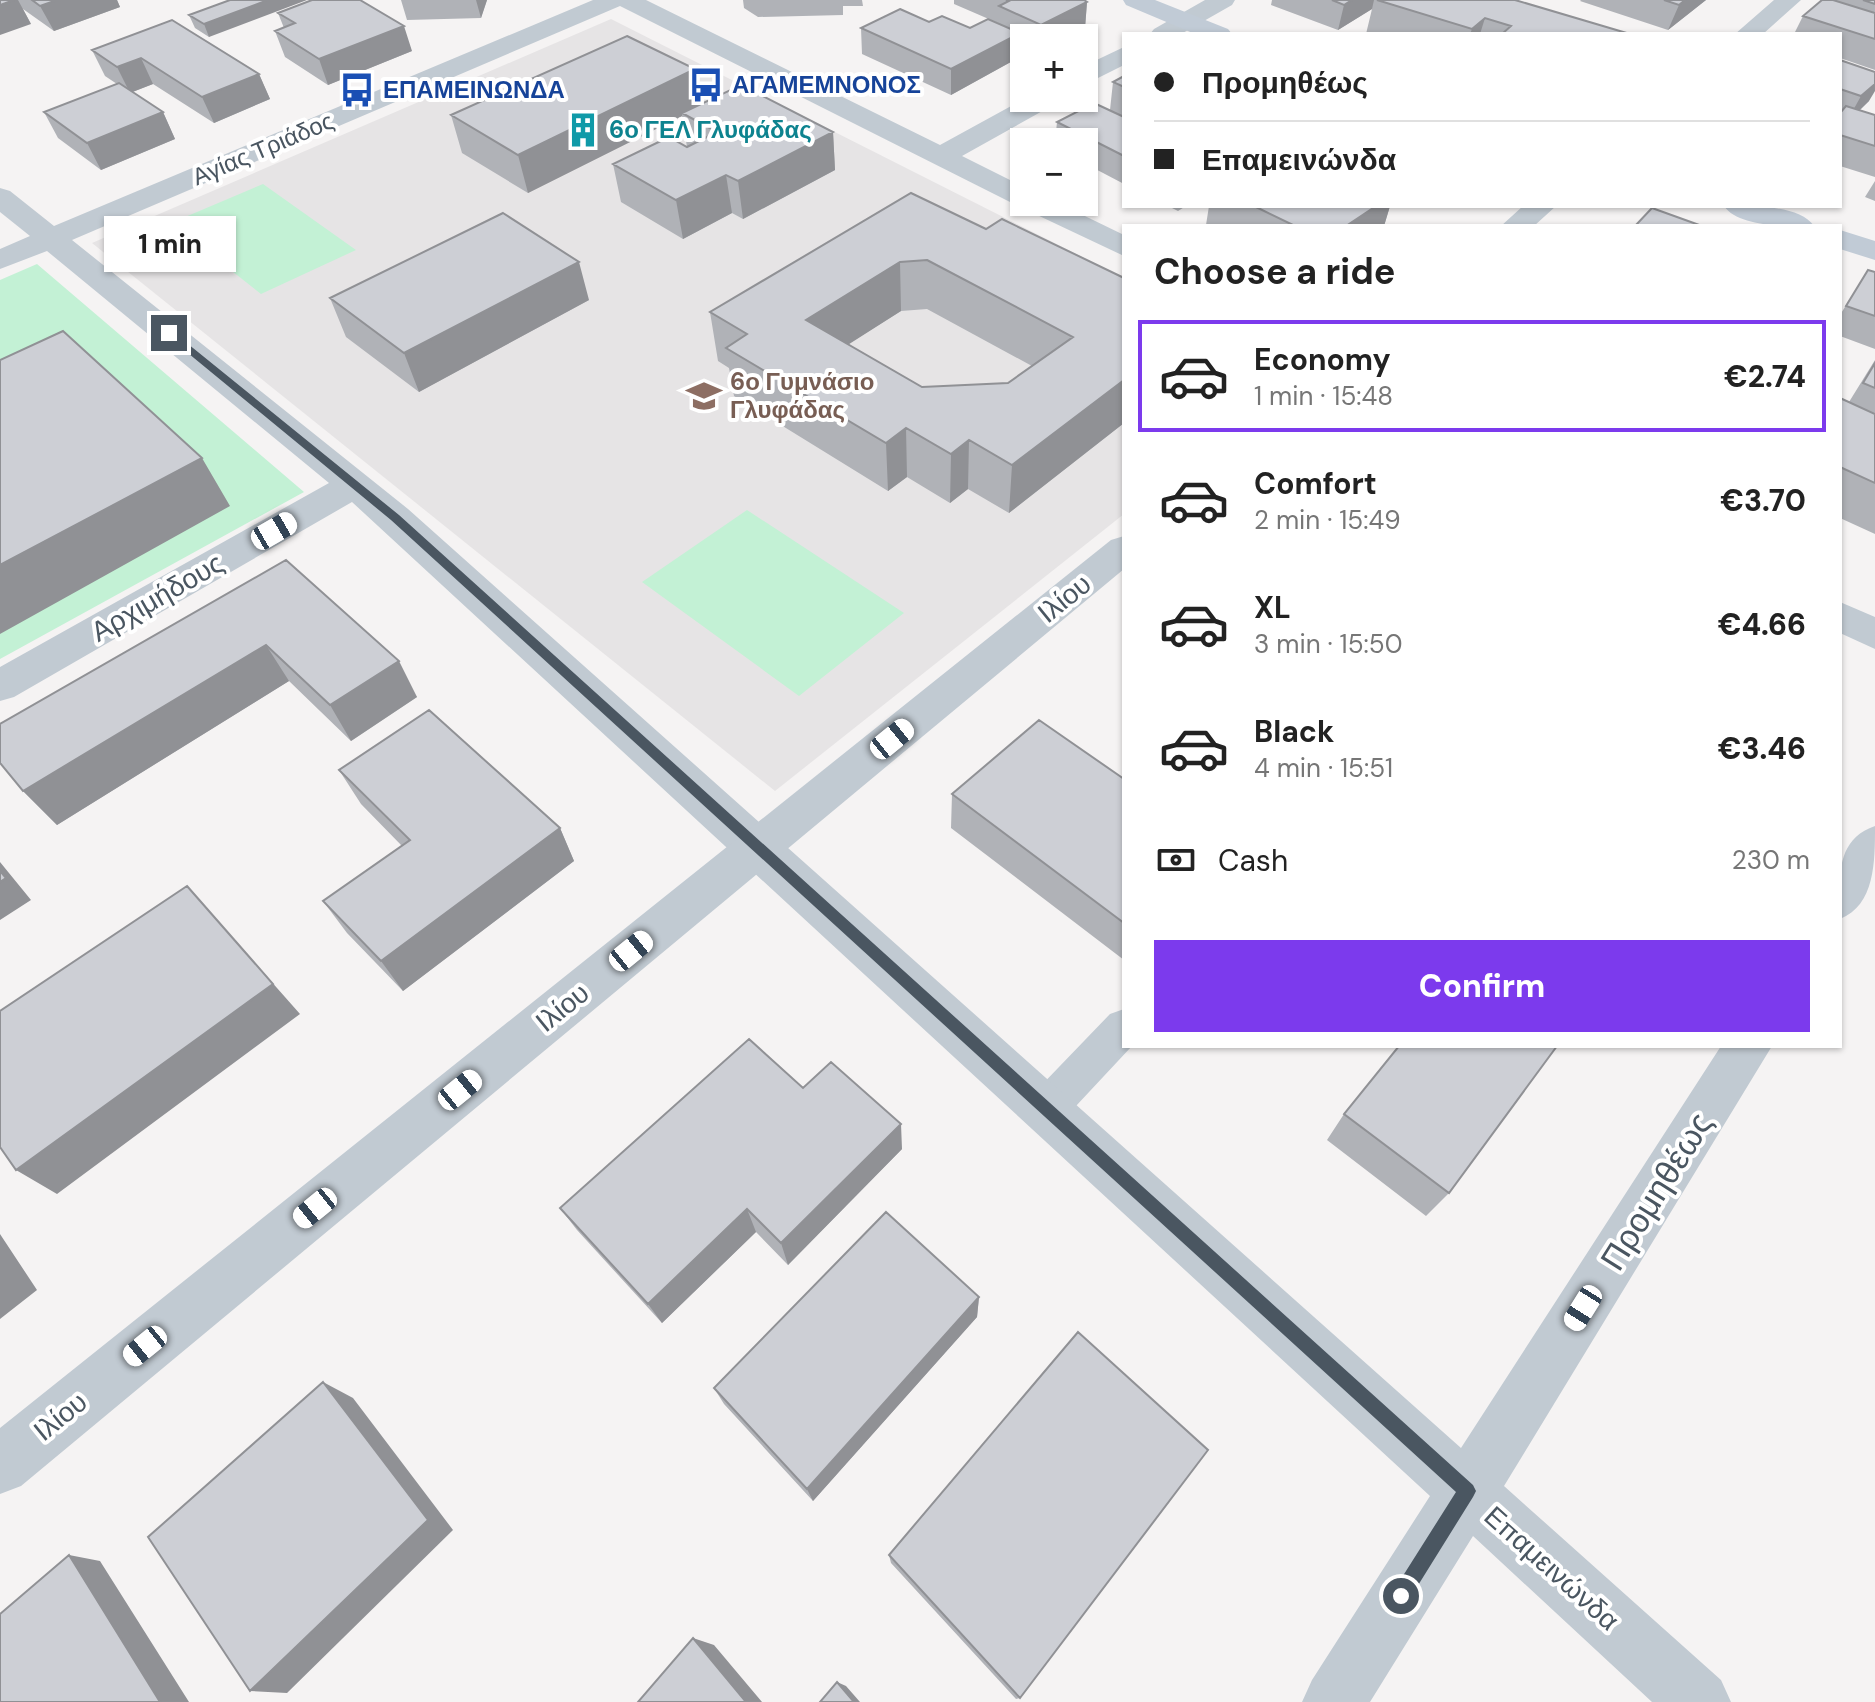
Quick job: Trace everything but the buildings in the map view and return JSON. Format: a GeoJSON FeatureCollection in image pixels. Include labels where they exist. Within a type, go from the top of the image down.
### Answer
{"type":"FeatureCollection","features":[{"type":"Feature","properties":{"kind":"main road"},"geometry":{"type":"LineString","coordinates":[[1135,0],[1173,28],[1204,32]]}},
{"type":"Feature","properties":{"kind":"main road"},"geometry":{"type":"LineString","coordinates":[[1745,208],[1793,224]]}},
{"type":"Feature","properties":{"kind":"main road"},"geometry":{"type":"LineString","coordinates":[[1842,240],[1875,251]]}},
{"type":"Feature","properties":{"kind":"street","name":"Αγίας Τριάδος"},"geometry":{"type":"LineString","coordinates":[[0,260],[614,0]]}},
{"type":"Feature","properties":{"kind":"street"},"geometry":{"type":"LineString","coordinates":[[627,0],[1010,191]]}},
{"type":"Feature","properties":{"kind":"street"},"geometry":{"type":"LineString","coordinates":[[1173,28],[1223,0]]}},
{"type":"Feature","properties":{"kind":"street"},"geometry":{"type":"LineString","coordinates":[[1750,32],[1789,0]]}},
{"type":"Feature","properties":{"kind":"street"},"geometry":{"type":"LineString","coordinates":[[1098,69],[1122,56]]}},
{"type":"Feature","properties":{"kind":"street"},"geometry":{"type":"LineString","coordinates":[[941,156],[1021,112]]}},
{"type":"Feature","properties":{"kind":"street","name":"Επαμεινώνδα"},"geometry":{"type":"LineString","coordinates":[[0,197],[356,484],[759,846],[1699,1702]]}},
{"type":"Feature","properties":{"kind":"street"},"geometry":{"type":"LineString","coordinates":[[1518,224],[1538,208]]}},
{"type":"Feature","properties":{"kind":"street"},"geometry":{"type":"LineString","coordinates":[[1061,216],[1122,246]]}},
{"type":"Feature","properties":{"kind":"street","name":"Αρχιμήδους"},"geometry":{"type":"LineString","coordinates":[[0,686],[356,484]]}},
{"type":"Feature","properties":{"kind":"street","name":"Ιλίου"},"geometry":{"type":"LineString","coordinates":[[0,1465],[1122,551]]}},
{"type":"Feature","properties":{"kind":"street"},"geometry":{"type":"LineString","coordinates":[[1842,617],[1875,635]]}},
{"type":"Feature","properties":{"kind":"street"},"geometry":{"type":"LineString","coordinates":[[1842,897],[1875,844]]}},
{"type":"Feature","properties":{"kind":"street","name":"Προμηθέως"},"geometry":{"type":"LineString","coordinates":[[1334,1702],[1747,1048]]}},
{"type":"Feature","properties":{"kind":"lane"},"geometry":{"type":"LineString","coordinates":[[1047,1108],[1122,1029]]}},
{"type":"Feature","properties":{"kind":"shaded area","name":"6ο Γυμνάσιο Γλυφάδας"},"geometry":{"type":"Polygon","coordinates":[[[611,19],[1122,277],[1122,516],[775,791],[92,243],[611,19]]]}},
{"type":"Feature","properties":{"kind":"green space"},"geometry":{"type":"Polygon","coordinates":[[[263,184],[356,250],[261,294],[171,223],[263,184]]]}},
{"type":"Feature","properties":{"kind":"green space"},"geometry":{"type":"Polygon","coordinates":[[[37,264],[304,492],[0,659],[0,280],[37,264]]]}},
{"type":"Feature","properties":{"kind":"green space"},"geometry":{"type":"Polygon","coordinates":[[[747,510],[904,613],[799,696],[642,582],[747,510]]]}},
{"type":"Feature","properties":{"kind":"place","name":"ΑΓΑΜΕΜΝΟΝΟΣ"},"geometry":{"type":"Point","coordinates":[706,85]}},
{"type":"Feature","properties":{"kind":"place","name":"ΕΠΑΜΕΙΝΩΝΔΑ"},"geometry":{"type":"Point","coordinates":[357,90]}},
{"type":"Feature","properties":{"kind":"place","name":"6ο ΓΕΛ Γλυφάδας"},"geometry":{"type":"Point","coordinates":[583,130]}},
{"type":"Feature","properties":{"kind":"place","name":"6ο Γυμνάσιο Γλυφάδας"},"geometry":{"type":"Point","coordinates":[704,396]}},
{"type":"Feature","properties":{"kind":"route"},"geometry":{"type":"LineString","coordinates":[[169,333],[395,518],[1467,1491],[1401,1596]]}}]}
